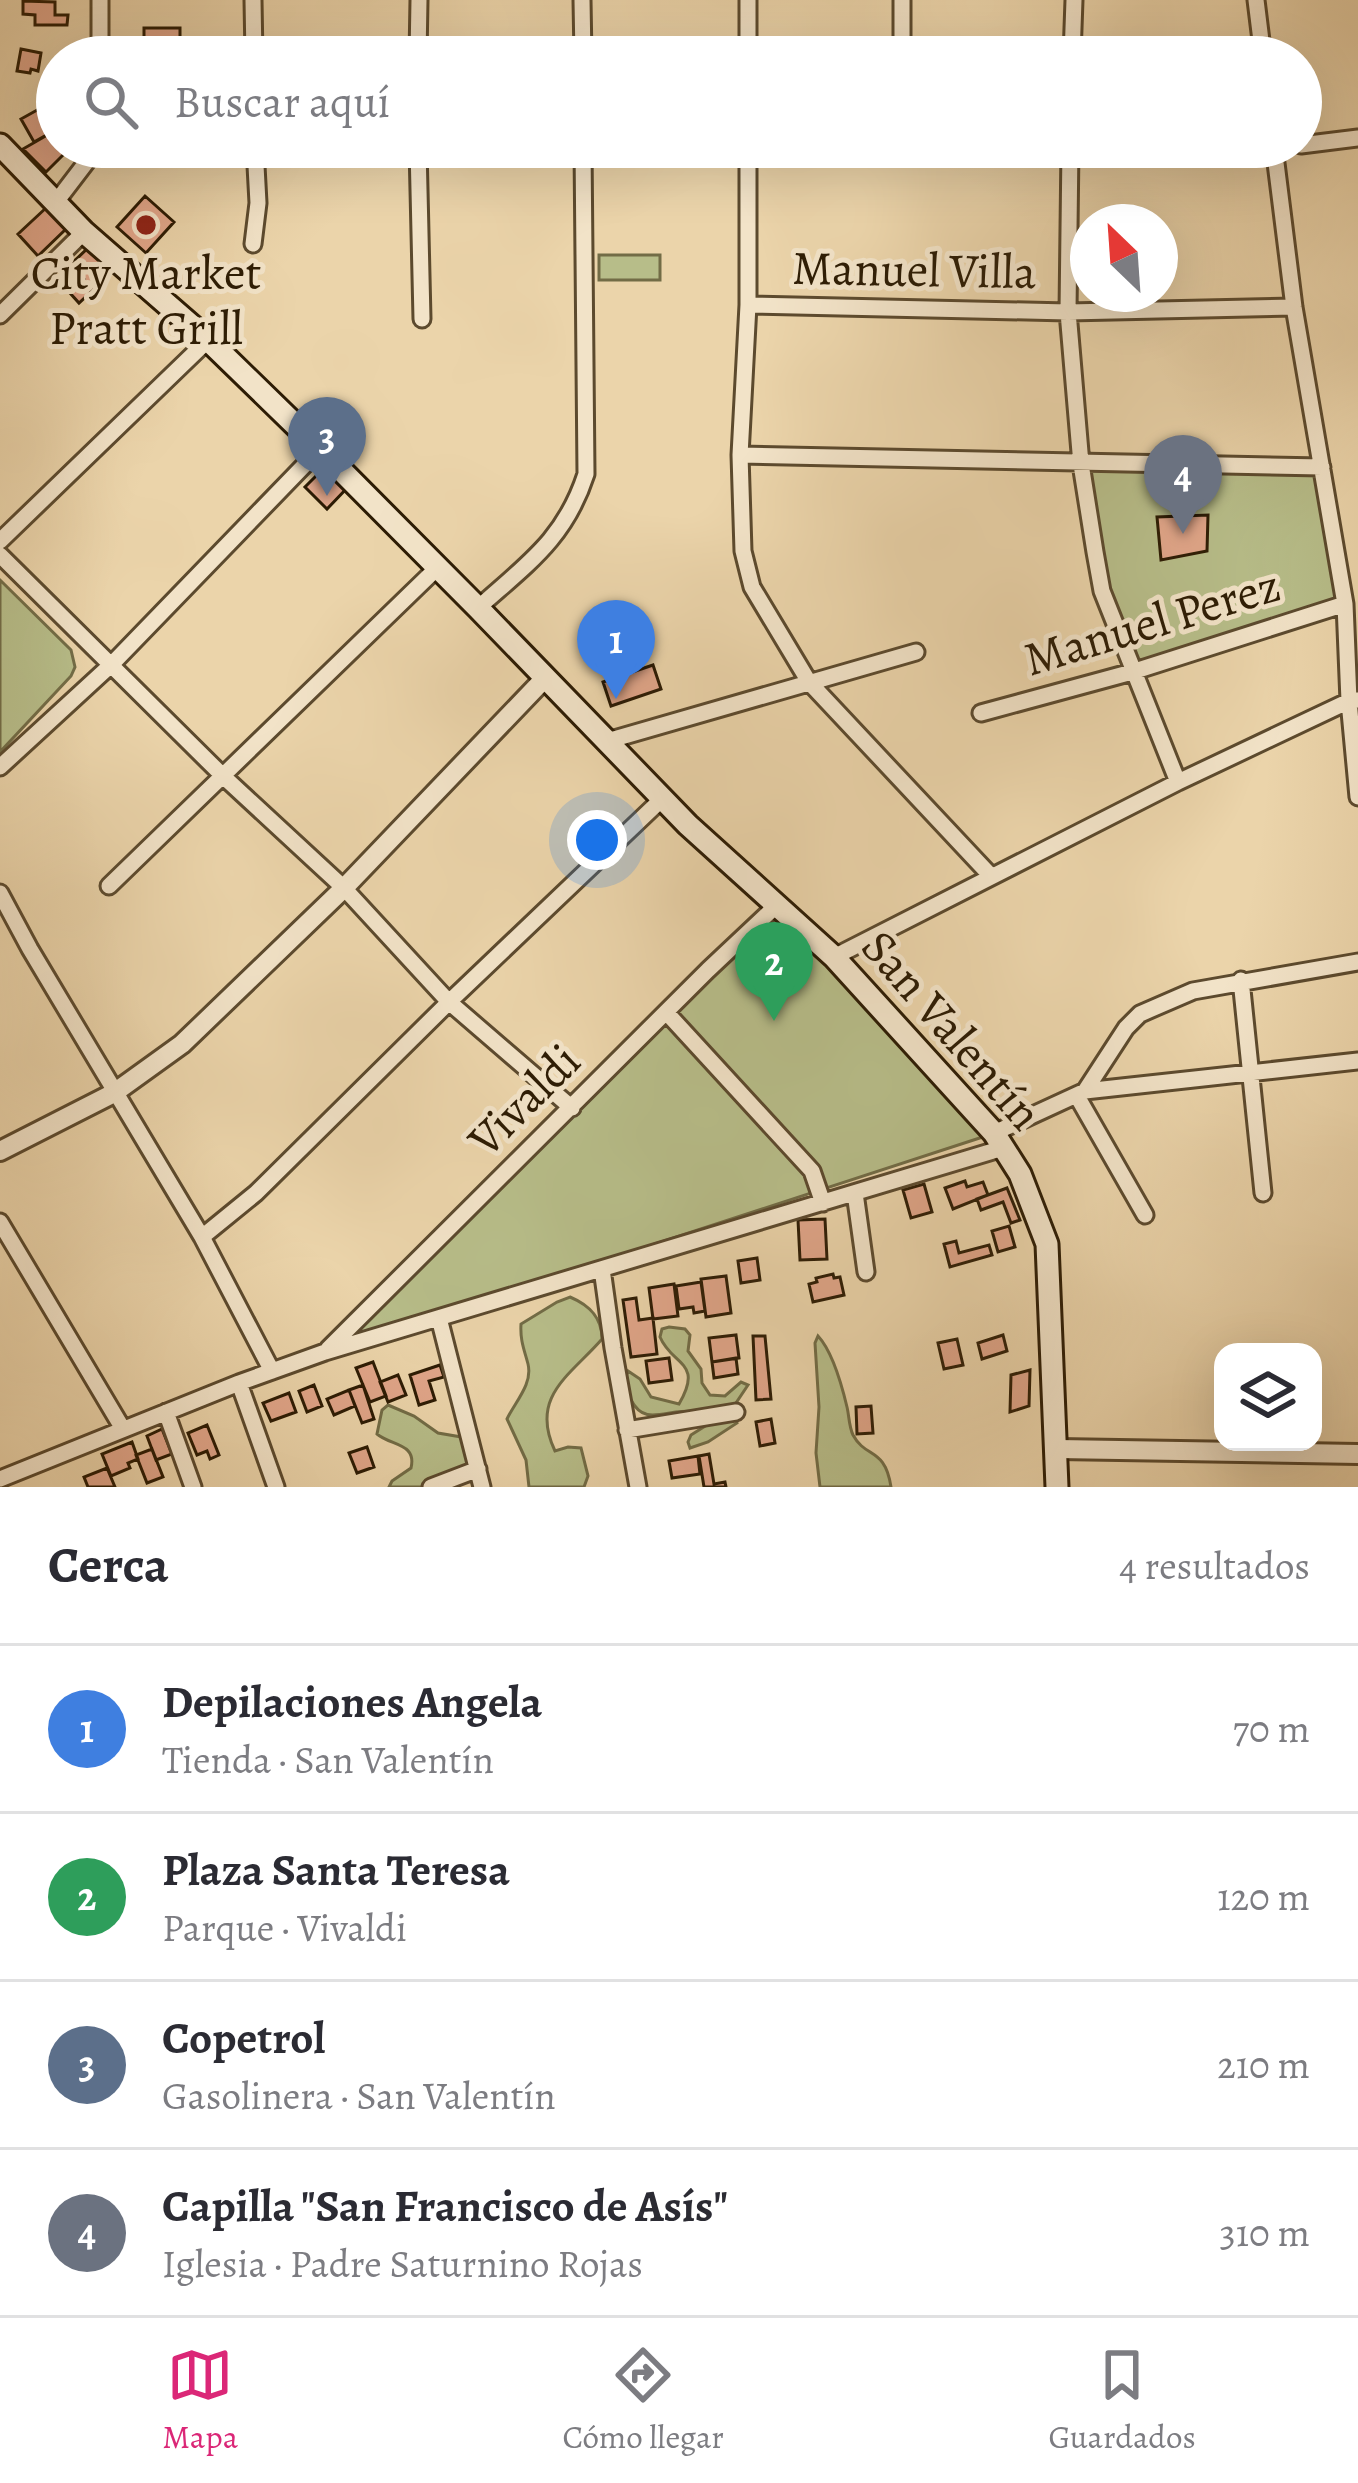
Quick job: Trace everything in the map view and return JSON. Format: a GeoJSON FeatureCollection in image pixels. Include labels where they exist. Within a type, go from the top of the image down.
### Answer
{"type":"FeatureCollection","features":[{"type":"Feature","properties":{"kind":"main road","name":"San Valentín"},"geometry":{"type":"LineString","coordinates":[[0,145],[84,232],[208,340],[320,449],[688,825],[834,957],[999,1140],[1020,1174],[1047,1244],[1057,1487]]}},
{"type":"Feature","properties":{"kind":"street"},"geometry":{"type":"LineString","coordinates":[[100,0],[100,36]]}},
{"type":"Feature","properties":{"kind":"street"},"geometry":{"type":"LineString","coordinates":[[253,0],[254,36]]}},
{"type":"Feature","properties":{"kind":"street"},"geometry":{"type":"LineString","coordinates":[[418,36],[419,0]]}},
{"type":"Feature","properties":{"kind":"street"},"geometry":{"type":"LineString","coordinates":[[582,0],[583,36]]}},
{"type":"Feature","properties":{"kind":"street"},"geometry":{"type":"LineString","coordinates":[[748,0],[748,36]]}},
{"type":"Feature","properties":{"kind":"street"},"geometry":{"type":"LineString","coordinates":[[902,0],[902,36]]}},
{"type":"Feature","properties":{"kind":"street"},"geometry":{"type":"LineString","coordinates":[[1073,36],[1074,0]]}},
{"type":"Feature","properties":{"kind":"street"},"geometry":{"type":"LineString","coordinates":[[1256,0],[1260,36]]}},
{"type":"Feature","properties":{"kind":"street"},"geometry":{"type":"LineString","coordinates":[[1322,142],[1358,138]]}},
{"type":"Feature","properties":{"kind":"street"},"geometry":{"type":"LineString","coordinates":[[56,202],[83,168]]}},
{"type":"Feature","properties":{"kind":"street"},"geometry":{"type":"LineString","coordinates":[[254,244],[256,168]]}},
{"type":"Feature","properties":{"kind":"street"},"geometry":{"type":"LineString","coordinates":[[418,168],[422,319]]}},
{"type":"Feature","properties":{"kind":"street"},"geometry":{"type":"LineString","coordinates":[[478,608],[562,527],[577,503],[586,474],[583,168]]}},
{"type":"Feature","properties":{"kind":"street"},"geometry":{"type":"LineString","coordinates":[[748,168],[748,305],[740,454],[743,551],[752,587],[809,682],[990,875]]}},
{"type":"Feature","properties":{"kind":"street"},"geometry":{"type":"LineString","coordinates":[[1070,168],[1068,312],[1081,464],[1102,590],[1178,782]]}},
{"type":"Feature","properties":{"kind":"street"},"geometry":{"type":"LineString","coordinates":[[1277,168],[1294,307],[1346,604],[1358,797]]}},
{"type":"Feature","properties":{"kind":"street"},"geometry":{"type":"LineString","coordinates":[[0,315],[84,232]]}},
{"type":"Feature","properties":{"kind":"street","name":"Manuel Villa"},"geometry":{"type":"LineString","coordinates":[[748,305],[1068,312],[1294,307]]}},
{"type":"Feature","properties":{"kind":"street"},"geometry":{"type":"LineString","coordinates":[[0,541],[208,340]]}},
{"type":"Feature","properties":{"kind":"street"},"geometry":{"type":"LineString","coordinates":[[0,767],[112,664],[320,449]]}},
{"type":"Feature","properties":{"kind":"street"},"geometry":{"type":"LineString","coordinates":[[740,454],[1322,467]]}},
{"type":"Feature","properties":{"kind":"street"},"geometry":{"type":"LineString","coordinates":[[0,555],[224,777],[344,888],[449,1002],[572,1108]]}},
{"type":"Feature","properties":{"kind":"street"},"geometry":{"type":"LineString","coordinates":[[109,886],[437,568]]}},
{"type":"Feature","properties":{"kind":"street","name":"Manuel Perez"},"geometry":{"type":"LineString","coordinates":[[981,713],[1346,604]]}},
{"type":"Feature","properties":{"kind":"street"},"geometry":{"type":"LineString","coordinates":[[607,741],[916,652]]}},
{"type":"Feature","properties":{"kind":"street"},"geometry":{"type":"LineString","coordinates":[[0,1151],[114,1093],[182,1044],[344,888],[545,678]]}},
{"type":"Feature","properties":{"kind":"street"},"geometry":{"type":"LineString","coordinates":[[834,957],[1178,782],[1354,700]]}},
{"type":"Feature","properties":{"kind":"street"},"geometry":{"type":"LineString","coordinates":[[202,1237],[256,1192],[663,798]]}},
{"type":"Feature","properties":{"kind":"street"},"geometry":{"type":"LineString","coordinates":[[0,893],[202,1237],[272,1371]]}},
{"type":"Feature","properties":{"kind":"street","name":"Vivaldi"},"geometry":{"type":"LineString","coordinates":[[325,1352],[778,904]]}},
{"type":"Feature","properties":{"kind":"street"},"geometry":{"type":"LineString","coordinates":[[1081,1094],[1140,1014],[1193,991],[1358,962]]}},
{"type":"Feature","properties":{"kind":"street"},"geometry":{"type":"LineString","coordinates":[[1241,980],[1262,1193]]}},
{"type":"Feature","properties":{"kind":"street"},"geometry":{"type":"LineString","coordinates":[[666,1012],[812,1171],[823,1202]]}},
{"type":"Feature","properties":{"kind":"street"},"geometry":{"type":"LineString","coordinates":[[0,1479],[325,1352],[855,1193],[999,1140],[1081,1094],[1358,1061]]}},
{"type":"Feature","properties":{"kind":"street"},"geometry":{"type":"LineString","coordinates":[[1081,1094],[1145,1215]]}},
{"type":"Feature","properties":{"kind":"street"},"geometry":{"type":"LineString","coordinates":[[855,1193],[866,1272]]}},
{"type":"Feature","properties":{"kind":"street"},"geometry":{"type":"LineString","coordinates":[[0,1222],[123,1429]]}},
{"type":"Feature","properties":{"kind":"street"},"geometry":{"type":"LineString","coordinates":[[602,1269],[638,1487]]}},
{"type":"Feature","properties":{"kind":"street"},"geometry":{"type":"LineString","coordinates":[[439,1318],[482,1487]]}},
{"type":"Feature","properties":{"kind":"street"},"geometry":{"type":"LineString","coordinates":[[238,1384],[276,1487]]}},
{"type":"Feature","properties":{"kind":"street"},"geometry":{"type":"LineString","coordinates":[[166,1412],[193,1487]]}},
{"type":"Feature","properties":{"kind":"street"},"geometry":{"type":"LineString","coordinates":[[627,1430],[736,1412]]}},
{"type":"Feature","properties":{"kind":"street"},"geometry":{"type":"LineString","coordinates":[[1058,1449],[1358,1454]]}},
{"type":"Feature","properties":{"kind":"street"},"geometry":{"type":"LineString","coordinates":[[431,1487],[478,1469]]}},
{"type":"Feature","properties":{"kind":"green space"},"geometry":{"type":"Polygon","coordinates":[[[599,255],[660,255],[660,280],[599,280],[599,255]]]}},
{"type":"Feature","properties":{"kind":"green space"},"geometry":{"type":"Polygon","coordinates":[[[1083,464],[1322,467],[1345,604],[1138,668],[1116,617],[1083,464]]]}},
{"type":"Feature","properties":{"kind":"green space"},"geometry":{"type":"Polygon","coordinates":[[[0,580],[71,650],[75,667],[0,752],[0,580]]]}},
{"type":"Feature","properties":{"kind":"green space"},"geometry":{"type":"Polygon","coordinates":[[[774,909],[995,1133],[342,1346],[774,909]]]}},
{"type":"Feature","properties":{"kind":"green space"},"geometry":{"type":"Polygon","coordinates":[[[570,1297],[593,1313],[602,1339],[557,1388],[547,1415],[548,1432],[555,1451],[581,1448],[588,1476],[584,1487],[529,1487],[526,1460],[507,1419],[528,1379],[521,1324],[570,1297]]]}},
{"type":"Feature","properties":{"kind":"green space"},"geometry":{"type":"Polygon","coordinates":[[[662,1329],[685,1329],[690,1335],[688,1351],[710,1395],[725,1396],[741,1382],[748,1385],[732,1409],[737,1423],[690,1448],[691,1435],[710,1423],[708,1411],[645,1414],[635,1407],[625,1386],[628,1371],[640,1379],[651,1397],[679,1404],[688,1379],[683,1365],[660,1337],[662,1329]]]}},
{"type":"Feature","properties":{"kind":"green space"},"geometry":{"type":"Polygon","coordinates":[[[818,1336],[836,1369],[853,1435],[880,1459],[891,1487],[820,1487],[818,1336]]]}},
{"type":"Feature","properties":{"kind":"green space"},"geometry":{"type":"Polygon","coordinates":[[[388,1405],[438,1433],[479,1443],[474,1464],[435,1487],[389,1487],[411,1468],[412,1460],[407,1449],[377,1434],[382,1410],[388,1405]]]}},
{"type":"Feature","properties":{"kind":"building"},"geometry":{"type":"Polygon","coordinates":[[[23,1],[55,2],[55,15],[68,15],[67,25],[35,25],[35,15],[23,14],[23,1]]]}},
{"type":"Feature","properties":{"kind":"building"},"geometry":{"type":"Polygon","coordinates":[[[144,28],[180,28],[180,36],[144,36],[144,28]]]}},
{"type":"Feature","properties":{"kind":"building"},"geometry":{"type":"Polygon","coordinates":[[[21,49],[36,52],[36,70],[17,71],[21,49]]]}},
{"type":"Feature","properties":{"kind":"building"},"geometry":{"type":"Polygon","coordinates":[[[36,111],[36,141],[34,142],[21,119],[36,111]]]}},
{"type":"Feature","properties":{"kind":"building"},"geometry":{"type":"Polygon","coordinates":[[[36,142],[36,162],[23,149],[36,142]]]}},
{"type":"Feature","properties":{"kind":"building","name":"City Market Pratt Grill"},"geometry":{"type":"Polygon","coordinates":[[[145,196],[174,222],[146,253],[117,227],[145,196]]]}},
{"type":"Feature","properties":{"kind":"building"},"geometry":{"type":"Polygon","coordinates":[[[47,207],[67,228],[38,256],[18,234],[47,207]]]}},
{"type":"Feature","properties":{"kind":"building"},"geometry":{"type":"Polygon","coordinates":[[[88,248],[111,273],[79,303],[70,293],[84,279],[70,265],[88,248]]]}},
{"type":"Feature","properties":{"kind":"building"},"geometry":{"type":"Polygon","coordinates":[[[326,466],[348,487],[327,509],[305,487],[326,466]]]}},
{"type":"Feature","properties":{"kind":"building"},"geometry":{"type":"Polygon","coordinates":[[[1208,515],[1207,551],[1161,560],[1157,517],[1208,515]]]}},
{"type":"Feature","properties":{"kind":"building"},"geometry":{"type":"Polygon","coordinates":[[[653,665],[661,689],[611,706],[603,682],[653,665]]]}},
{"type":"Feature","properties":{"kind":"building"},"geometry":{"type":"Polygon","coordinates":[[[965,1181],[967,1187],[983,1182],[988,1195],[953,1209],[945,1188],[965,1181]]]}},
{"type":"Feature","properties":{"kind":"building"},"geometry":{"type":"Polygon","coordinates":[[[924,1184],[932,1212],[911,1218],[903,1190],[924,1184]]]}},
{"type":"Feature","properties":{"kind":"building"},"geometry":{"type":"Polygon","coordinates":[[[1007,1188],[1020,1220],[1011,1223],[1003,1202],[981,1210],[977,1199],[1007,1188]]]}},
{"type":"Feature","properties":{"kind":"building"},"geometry":{"type":"Polygon","coordinates":[[[825,1219],[827,1259],[800,1260],[798,1220],[825,1219]]]}},
{"type":"Feature","properties":{"kind":"building"},"geometry":{"type":"Polygon","coordinates":[[[1009,1226],[1015,1247],[998,1252],[992,1231],[1009,1226]]]}},
{"type":"Feature","properties":{"kind":"building"},"geometry":{"type":"Polygon","coordinates":[[[956,1241],[959,1253],[989,1245],[992,1255],[950,1267],[944,1244],[956,1241]]]}},
{"type":"Feature","properties":{"kind":"building"},"geometry":{"type":"Polygon","coordinates":[[[757,1258],[760,1280],[741,1283],[738,1261],[757,1258]]]}},
{"type":"Feature","properties":{"kind":"building"},"geometry":{"type":"Polygon","coordinates":[[[833,1274],[840,1277],[844,1295],[813,1302],[809,1284],[833,1274]]]}},
{"type":"Feature","properties":{"kind":"building"},"geometry":{"type":"Polygon","coordinates":[[[726,1276],[731,1313],[706,1317],[701,1279],[726,1276]]]}},
{"type":"Feature","properties":{"kind":"building"},"geometry":{"type":"Polygon","coordinates":[[[701,1282],[705,1311],[679,1309],[676,1286],[701,1282]]]}},
{"type":"Feature","properties":{"kind":"building"},"geometry":{"type":"Polygon","coordinates":[[[674,1284],[678,1316],[653,1319],[649,1288],[674,1284]]]}},
{"type":"Feature","properties":{"kind":"building"},"geometry":{"type":"Polygon","coordinates":[[[636,1298],[639,1320],[653,1318],[657,1354],[631,1357],[623,1300],[636,1298]]]}},
{"type":"Feature","properties":{"kind":"building"},"geometry":{"type":"Polygon","coordinates":[[[736,1335],[739,1358],[712,1362],[709,1338],[736,1335]]]}},
{"type":"Feature","properties":{"kind":"building"},"geometry":{"type":"Polygon","coordinates":[[[1003,1335],[1007,1351],[982,1359],[978,1343],[1003,1335]]]}},
{"type":"Feature","properties":{"kind":"building"},"geometry":{"type":"Polygon","coordinates":[[[753,1336],[765,1336],[771,1399],[756,1400],[753,1336]]]}},
{"type":"Feature","properties":{"kind":"building"},"geometry":{"type":"Polygon","coordinates":[[[957,1339],[963,1365],[944,1369],[938,1343],[957,1339]]]}},
{"type":"Feature","properties":{"kind":"building"},"geometry":{"type":"Polygon","coordinates":[[[669,1358],[672,1380],[649,1383],[646,1361],[669,1358]]]}},
{"type":"Feature","properties":{"kind":"building"},"geometry":{"type":"Polygon","coordinates":[[[736,1358],[738,1374],[714,1378],[712,1362],[736,1358]]]}},
{"type":"Feature","properties":{"kind":"building"},"geometry":{"type":"Polygon","coordinates":[[[373,1362],[386,1396],[370,1402],[356,1368],[373,1362]]]}},
{"type":"Feature","properties":{"kind":"building"},"geometry":{"type":"Polygon","coordinates":[[[440,1365],[444,1377],[429,1381],[435,1400],[419,1405],[410,1375],[440,1365]]]}},
{"type":"Feature","properties":{"kind":"building"},"geometry":{"type":"Polygon","coordinates":[[[1030,1370],[1029,1406],[1010,1412],[1011,1375],[1030,1370]]]}},
{"type":"Feature","properties":{"kind":"building"},"geometry":{"type":"Polygon","coordinates":[[[398,1375],[406,1395],[388,1402],[380,1382],[398,1375]]]}},
{"type":"Feature","properties":{"kind":"building"},"geometry":{"type":"Polygon","coordinates":[[[314,1385],[322,1406],[307,1412],[299,1391],[314,1385]]]}},
{"type":"Feature","properties":{"kind":"building"},"geometry":{"type":"Polygon","coordinates":[[[363,1385],[374,1419],[362,1423],[349,1390],[363,1385]]]}},
{"type":"Feature","properties":{"kind":"building"},"geometry":{"type":"Polygon","coordinates":[[[349,1390],[355,1406],[334,1415],[327,1399],[349,1390]]]}},
{"type":"Feature","properties":{"kind":"building"},"geometry":{"type":"Polygon","coordinates":[[[289,1393],[296,1412],[271,1421],[263,1403],[289,1393]]]}},
{"type":"Feature","properties":{"kind":"building"},"geometry":{"type":"Polygon","coordinates":[[[871,1406],[873,1433],[857,1434],[856,1407],[871,1406]]]}},
{"type":"Feature","properties":{"kind":"building"},"geometry":{"type":"Polygon","coordinates":[[[771,1419],[775,1443],[760,1446],[756,1422],[771,1419]]]}},
{"type":"Feature","properties":{"kind":"building"},"geometry":{"type":"Polygon","coordinates":[[[207,1425],[219,1455],[210,1459],[207,1451],[197,1455],[188,1433],[207,1425]]]}},
{"type":"Feature","properties":{"kind":"building"},"geometry":{"type":"Polygon","coordinates":[[[162,1429],[172,1454],[156,1460],[147,1436],[162,1429]]]}},
{"type":"Feature","properties":{"kind":"building"},"geometry":{"type":"Polygon","coordinates":[[[132,1442],[138,1459],[111,1476],[102,1454],[132,1442]]]}},
{"type":"Feature","properties":{"kind":"building"},"geometry":{"type":"Polygon","coordinates":[[[367,1447],[374,1467],[357,1473],[349,1453],[367,1447]]]}},
{"type":"Feature","properties":{"kind":"building"},"geometry":{"type":"Polygon","coordinates":[[[152,1449],[163,1477],[147,1483],[136,1455],[152,1449]]]}},
{"type":"Feature","properties":{"kind":"building"},"geometry":{"type":"Polygon","coordinates":[[[709,1454],[714,1484],[725,1482],[726,1487],[704,1487],[699,1456],[709,1454]]]}},
{"type":"Feature","properties":{"kind":"building"},"geometry":{"type":"Polygon","coordinates":[[[698,1456],[700,1474],[672,1478],[669,1461],[698,1456]]]}},
{"type":"Feature","properties":{"kind":"building"},"geometry":{"type":"Polygon","coordinates":[[[107,1468],[115,1487],[88,1487],[84,1477],[107,1468]]]}},
{"type":"Feature","properties":{"kind":"place","name":"City Market Pratt Grill"},"geometry":{"type":"Point","coordinates":[146,225]}},
{"type":"Feature","properties":{"kind":"place","name":"Copetrol"},"geometry":{"type":"Point","coordinates":[327,496]}},
{"type":"Feature","properties":{"kind":"place","name":"Capilla \"San Francisco de Asís\""},"geometry":{"type":"Point","coordinates":[1183,534]}},
{"type":"Feature","properties":{"kind":"place","name":"Depilaciones Angela"},"geometry":{"type":"Point","coordinates":[616,699]}},
{"type":"Feature","properties":{"kind":"place","name":"Plaza Santa Teresa"},"geometry":{"type":"Point","coordinates":[774,1021]}}]}
